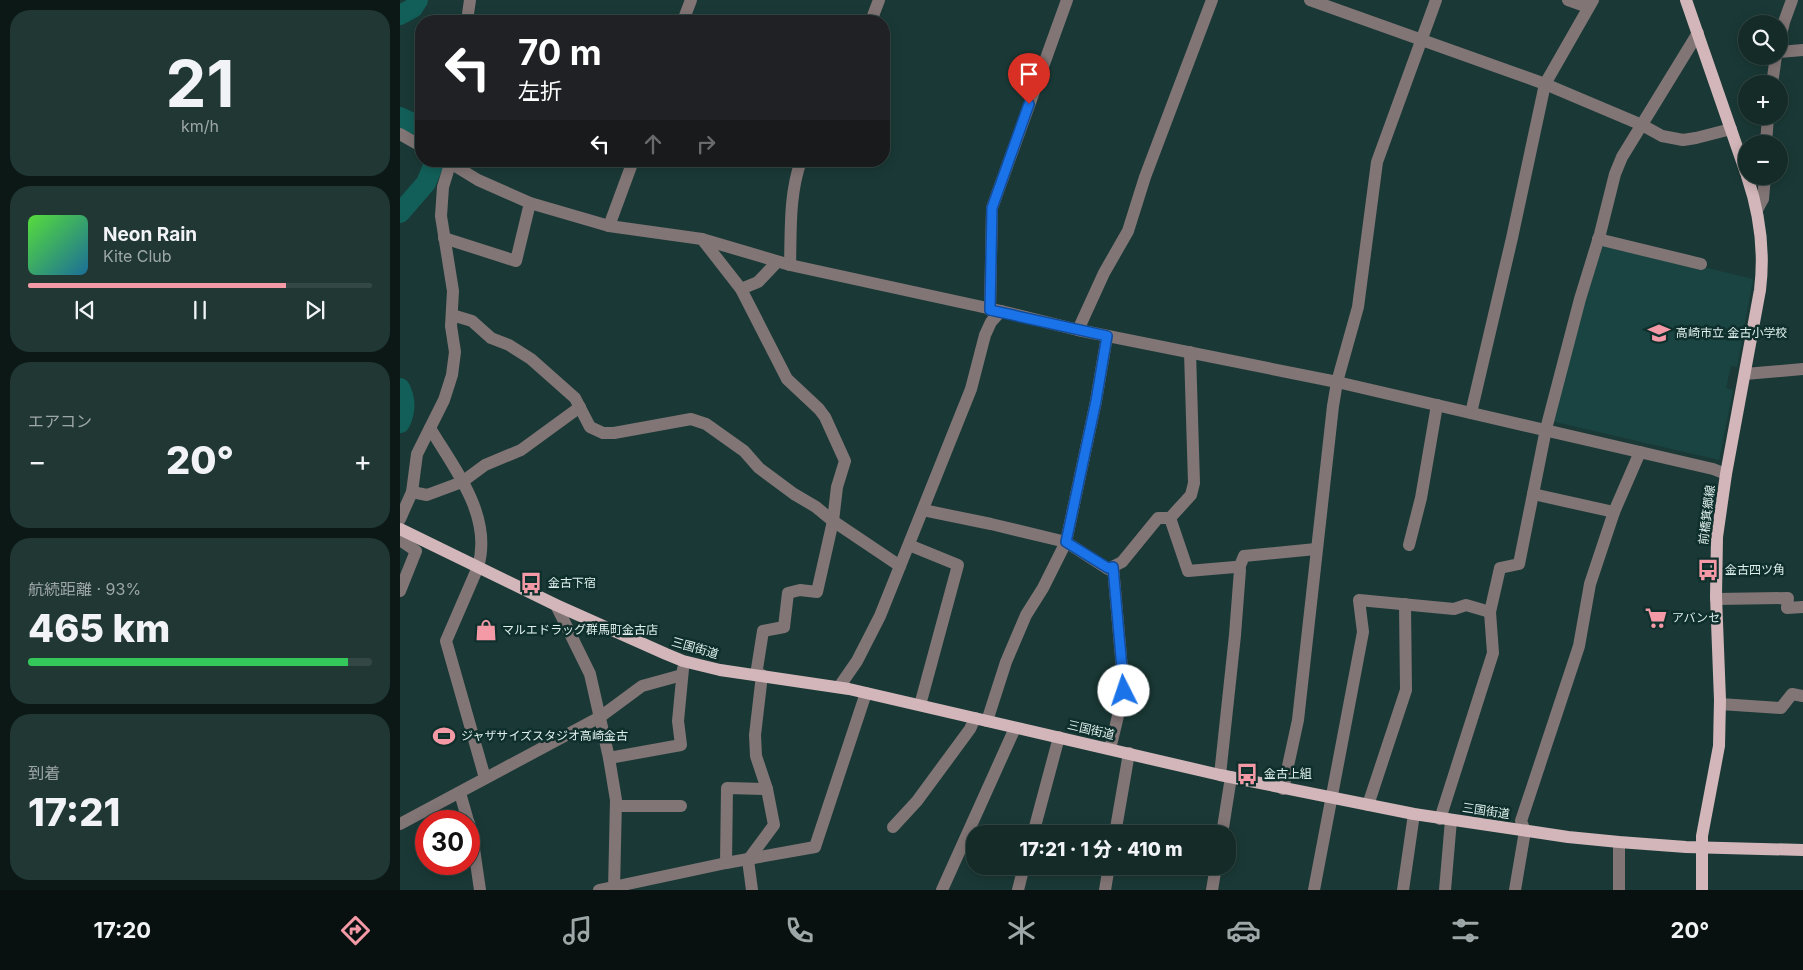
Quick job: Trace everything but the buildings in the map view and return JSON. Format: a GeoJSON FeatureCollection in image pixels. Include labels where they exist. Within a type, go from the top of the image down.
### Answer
{"type":"FeatureCollection","features":[{"type":"Feature","properties":{"kind":"main road","name":"前橋箕郷線"},"geometry":{"type":"LineString","coordinates":[[1686,0],[1738,149]]}},
{"type":"Feature","properties":{"kind":"main road","name":"前橋箕郷線"},"geometry":{"type":"LineString","coordinates":[[1702,890],[1702,836],[1719,746],[1720,704],[1716,599],[1717,537],[1726,474],[1762,278],[1762,244],[1757,210],[1750,185]]}},
{"type":"Feature","properties":{"kind":"main road","name":"三国街道"},"geometry":{"type":"LineString","coordinates":[[401,532],[556,605],[683,661],[720,670],[839,687],[1283,789],[1414,814],[1525,831],[1619,842],[1701,848],[1803,850]]}},
{"type":"Feature","properties":{"kind":"street"},"geometry":{"type":"LineString","coordinates":[[468,15],[470,0]]}},
{"type":"Feature","properties":{"kind":"street"},"geometry":{"type":"LineString","coordinates":[[685,15],[691,0]]}},
{"type":"Feature","properties":{"kind":"street"},"geometry":{"type":"LineString","coordinates":[[873,15],[879,0]]}},
{"type":"Feature","properties":{"kind":"street"},"geometry":{"type":"LineString","coordinates":[[839,687],[870,639],[971,389],[986,335],[996,310],[992,208],[1067,0]]}},
{"type":"Feature","properties":{"kind":"street"},"geometry":{"type":"LineString","coordinates":[[1078,330],[1104,273],[1128,231],[1145,178],[1212,0]]}},
{"type":"Feature","properties":{"kind":"street"},"geometry":{"type":"LineString","coordinates":[[1310,0],[1545,84],[1642,125],[1662,136],[1683,140],[1731,129]]}},
{"type":"Feature","properties":{"kind":"street"},"geometry":{"type":"LineString","coordinates":[[1283,789],[1298,720],[1327,449],[1337,382],[1358,307],[1377,162],[1436,0]]}},
{"type":"Feature","properties":{"kind":"street"},"geometry":{"type":"LineString","coordinates":[[1471,412],[1512,238],[1545,84],[1591,4],[1568,0]]}},
{"type":"Feature","properties":{"kind":"street"},"geometry":{"type":"LineString","coordinates":[[1787,15],[1792,0]]}},
{"type":"Feature","properties":{"kind":"street"},"geometry":{"type":"LineString","coordinates":[[1445,890],[1445,819],[1493,653],[1490,612],[1500,568],[1518,564],[1546,429],[1615,174],[1622,157],[1698,33]]}},
{"type":"Feature","properties":{"kind":"street"},"geometry":{"type":"LineString","coordinates":[[1788,51],[1803,50]]}},
{"type":"Feature","properties":{"kind":"street"},"geometry":{"type":"LineString","coordinates":[[400,134],[415,143]]}},
{"type":"Feature","properties":{"kind":"street"},"geometry":{"type":"LineString","coordinates":[[400,592],[416,550],[401,532],[412,492],[417,454],[444,400],[452,375],[455,352],[451,326],[453,291],[441,216],[443,187],[448,167]]}},
{"type":"Feature","properties":{"kind":"street"},"geometry":{"type":"LineString","coordinates":[[457,167],[478,180],[530,203],[609,226],[702,239],[784,264],[996,310],[1078,330],[1337,382],[1546,429],[1713,469],[1726,474]]}},
{"type":"Feature","properties":{"kind":"street"},"geometry":{"type":"LineString","coordinates":[[609,226],[631,167]]}},
{"type":"Feature","properties":{"kind":"street"},"geometry":{"type":"LineString","coordinates":[[741,289],[758,282],[784,264],[795,183],[799,167]]}},
{"type":"Feature","properties":{"kind":"street"},"geometry":{"type":"LineString","coordinates":[[1757,210],[1763,200],[1764,185]]}},
{"type":"Feature","properties":{"kind":"street"},"geometry":{"type":"LineString","coordinates":[[444,238],[516,261],[530,203]]}},
{"type":"Feature","properties":{"kind":"street"},"geometry":{"type":"LineString","coordinates":[[702,239],[741,289],[788,378],[820,409],[843,453],[845,461],[838,487],[818,592],[800,590],[788,592],[784,628],[763,631],[755,735],[756,756],[767,789],[774,825],[748,860],[752,890]]}},
{"type":"Feature","properties":{"kind":"street"},"geometry":{"type":"LineString","coordinates":[[1598,239],[1701,264]]}},
{"type":"Feature","properties":{"kind":"street"},"geometry":{"type":"LineString","coordinates":[[452,315],[472,321],[491,338],[509,345],[531,359],[575,398],[590,427],[603,433],[614,433],[692,419],[706,424],[744,451],[759,468],[794,494],[816,507],[833,521],[900,566]]}},
{"type":"Feature","properties":{"kind":"street"},"geometry":{"type":"LineString","coordinates":[[893,827],[926,790],[970,729],[981,720],[1026,615],[1043,588],[1066,542],[1096,401],[1107,336]]}},
{"type":"Feature","properties":{"kind":"street"},"geometry":{"type":"LineString","coordinates":[[923,510],[1066,542],[1108,568],[1122,562],[1158,518],[1170,518],[1191,494],[1194,483],[1190,352]]}},
{"type":"Feature","properties":{"kind":"street"},"geometry":{"type":"LineString","coordinates":[[1745,374],[1803,369]]}},
{"type":"Feature","properties":{"kind":"street"},"geometry":{"type":"LineString","coordinates":[[1409,545],[1421,498],[1436,405]]}},
{"type":"Feature","properties":{"kind":"street"},"geometry":{"type":"LineString","coordinates":[[412,492],[427,495],[462,482],[486,465],[521,450],[580,407]]}},
{"type":"Feature","properties":{"kind":"street"},"geometry":{"type":"LineString","coordinates":[[430,428],[475,507],[481,534],[481,554],[478,567],[446,641],[485,778]]}},
{"type":"Feature","properties":{"kind":"street"},"geometry":{"type":"LineString","coordinates":[[1515,890],[1525,831],[1521,821],[1580,646],[1590,584],[1614,512],[1640,452]]}},
{"type":"Feature","properties":{"kind":"street"},"geometry":{"type":"LineString","coordinates":[[1533,494],[1614,512]]}},
{"type":"Feature","properties":{"kind":"street"},"geometry":{"type":"LineString","coordinates":[[1170,518],[1188,571],[1239,568]]}},
{"type":"Feature","properties":{"kind":"street"},"geometry":{"type":"LineString","coordinates":[[909,545],[958,565],[920,705]]}},
{"type":"Feature","properties":{"kind":"street"},"geometry":{"type":"LineString","coordinates":[[1223,825],[1239,568],[1244,556],[1316,549]]}},
{"type":"Feature","properties":{"kind":"street"},"geometry":{"type":"LineString","coordinates":[[1110,749],[1124,691],[1113,567]]}},
{"type":"Feature","properties":{"kind":"street"},"geometry":{"type":"LineString","coordinates":[[1716,599],[1788,598],[1787,608],[1803,607]]}},
{"type":"Feature","properties":{"kind":"street"},"geometry":{"type":"LineString","coordinates":[[1314,890],[1364,632],[1358,600],[1454,609],[1466,605],[1490,612]]}},
{"type":"Feature","properties":{"kind":"street"},"geometry":{"type":"LineString","coordinates":[[1368,805],[1406,690],[1405,604]]}},
{"type":"Feature","properties":{"kind":"street"},"geometry":{"type":"LineString","coordinates":[[556,605],[590,674],[609,758],[616,806],[614,889]]}},
{"type":"Feature","properties":{"kind":"street"},"geometry":{"type":"LineString","coordinates":[[609,758],[681,745],[678,721],[683,661]]}},
{"type":"Feature","properties":{"kind":"street"},"geometry":{"type":"LineString","coordinates":[[400,824],[600,717],[642,686],[682,675]]}},
{"type":"Feature","properties":{"kind":"street"},"geometry":{"type":"LineString","coordinates":[[599,890],[614,889],[726,864],[815,847],[866,693]]}},
{"type":"Feature","properties":{"kind":"street"},"geometry":{"type":"LineString","coordinates":[[1720,704],[1781,708],[1792,694],[1803,696]]}},
{"type":"Feature","properties":{"kind":"street"},"geometry":{"type":"LineString","coordinates":[[942,890],[1015,728]]}},
{"type":"Feature","properties":{"kind":"street"},"geometry":{"type":"LineString","coordinates":[[1035,825],[1059,737]]}},
{"type":"Feature","properties":{"kind":"street"},"geometry":{"type":"LineString","coordinates":[[1117,825],[1129,753]]}},
{"type":"Feature","properties":{"kind":"street"},"geometry":{"type":"LineString","coordinates":[[726,864],[727,788],[767,789]]}},
{"type":"Feature","properties":{"kind":"street"},"geometry":{"type":"LineString","coordinates":[[460,793],[465,810]]}},
{"type":"Feature","properties":{"kind":"street"},"geometry":{"type":"LineString","coordinates":[[616,806],[681,806]]}},
{"type":"Feature","properties":{"kind":"street"},"geometry":{"type":"LineString","coordinates":[[1402,890],[1414,814]]}},
{"type":"Feature","properties":{"kind":"street"},"geometry":{"type":"LineString","coordinates":[[1619,842],[1619,890]]}},
{"type":"Feature","properties":{"kind":"street"},"geometry":{"type":"LineString","coordinates":[[478,875],[480,890]]}},
{"type":"Feature","properties":{"kind":"street"},"geometry":{"type":"LineString","coordinates":[[1018,890],[1022,875]]}},
{"type":"Feature","properties":{"kind":"street"},"geometry":{"type":"LineString","coordinates":[[1105,890],[1108,875]]}},
{"type":"Feature","properties":{"kind":"street"},"geometry":{"type":"LineString","coordinates":[[1212,890],[1214,875]]}},
{"type":"Feature","properties":{"kind":"shaded area","name":"高崎市立 金古小学校"},"geometry":{"type":"Polygon","coordinates":[[[1600,242],[1753,279],[1737,367],[1731,366],[1726,388],[1733,390],[1719,460],[1551,421],[1600,242]]]}},
{"type":"Feature","properties":{"kind":"waterway"},"geometry":{"type":"LineString","coordinates":[[400,15],[413,8],[418,0]]}},
{"type":"Feature","properties":{"kind":"waterway"},"geometry":{"type":"LineString","coordinates":[[400,117],[415,124]]}},
{"type":"Feature","properties":{"kind":"waterway"},"geometry":{"type":"LineString","coordinates":[[400,213],[426,183],[433,167]]}},
{"type":"Feature","properties":{"kind":"waterway"},"geometry":{"type":"LineString","coordinates":[[400,388],[404,406],[400,423]]}},
{"type":"Feature","properties":{"kind":"place","name":"高崎市立 金古小学校"},"geometry":{"type":"Point","coordinates":[1659,333]}},
{"type":"Feature","properties":{"kind":"place","name":"金古四ツ角"},"geometry":{"type":"Point","coordinates":[1708,570]}},
{"type":"Feature","properties":{"kind":"place","name":"金古下宿"},"geometry":{"type":"Point","coordinates":[531,583]}},
{"type":"Feature","properties":{"kind":"place","name":"アバンセ"},"geometry":{"type":"Point","coordinates":[1656,618]}},
{"type":"Feature","properties":{"kind":"place","name":"マルエドラッグ群馬町金古店"},"geometry":{"type":"Point","coordinates":[486,630]}},
{"type":"Feature","properties":{"kind":"place","name":"ジャザサイズスタジオ高崎金古"},"geometry":{"type":"Point","coordinates":[444,736]}},
{"type":"Feature","properties":{"kind":"place","name":"金古上組"},"geometry":{"type":"Point","coordinates":[1247,774]}},
{"type":"Feature","properties":{"kind":"route"},"geometry":{"type":"LineString","coordinates":[[1029,104],[992,208],[990,310],[1107,336],[1096,401],[1066,542],[1108,568],[1113,567],[1124,691]]}}]}
